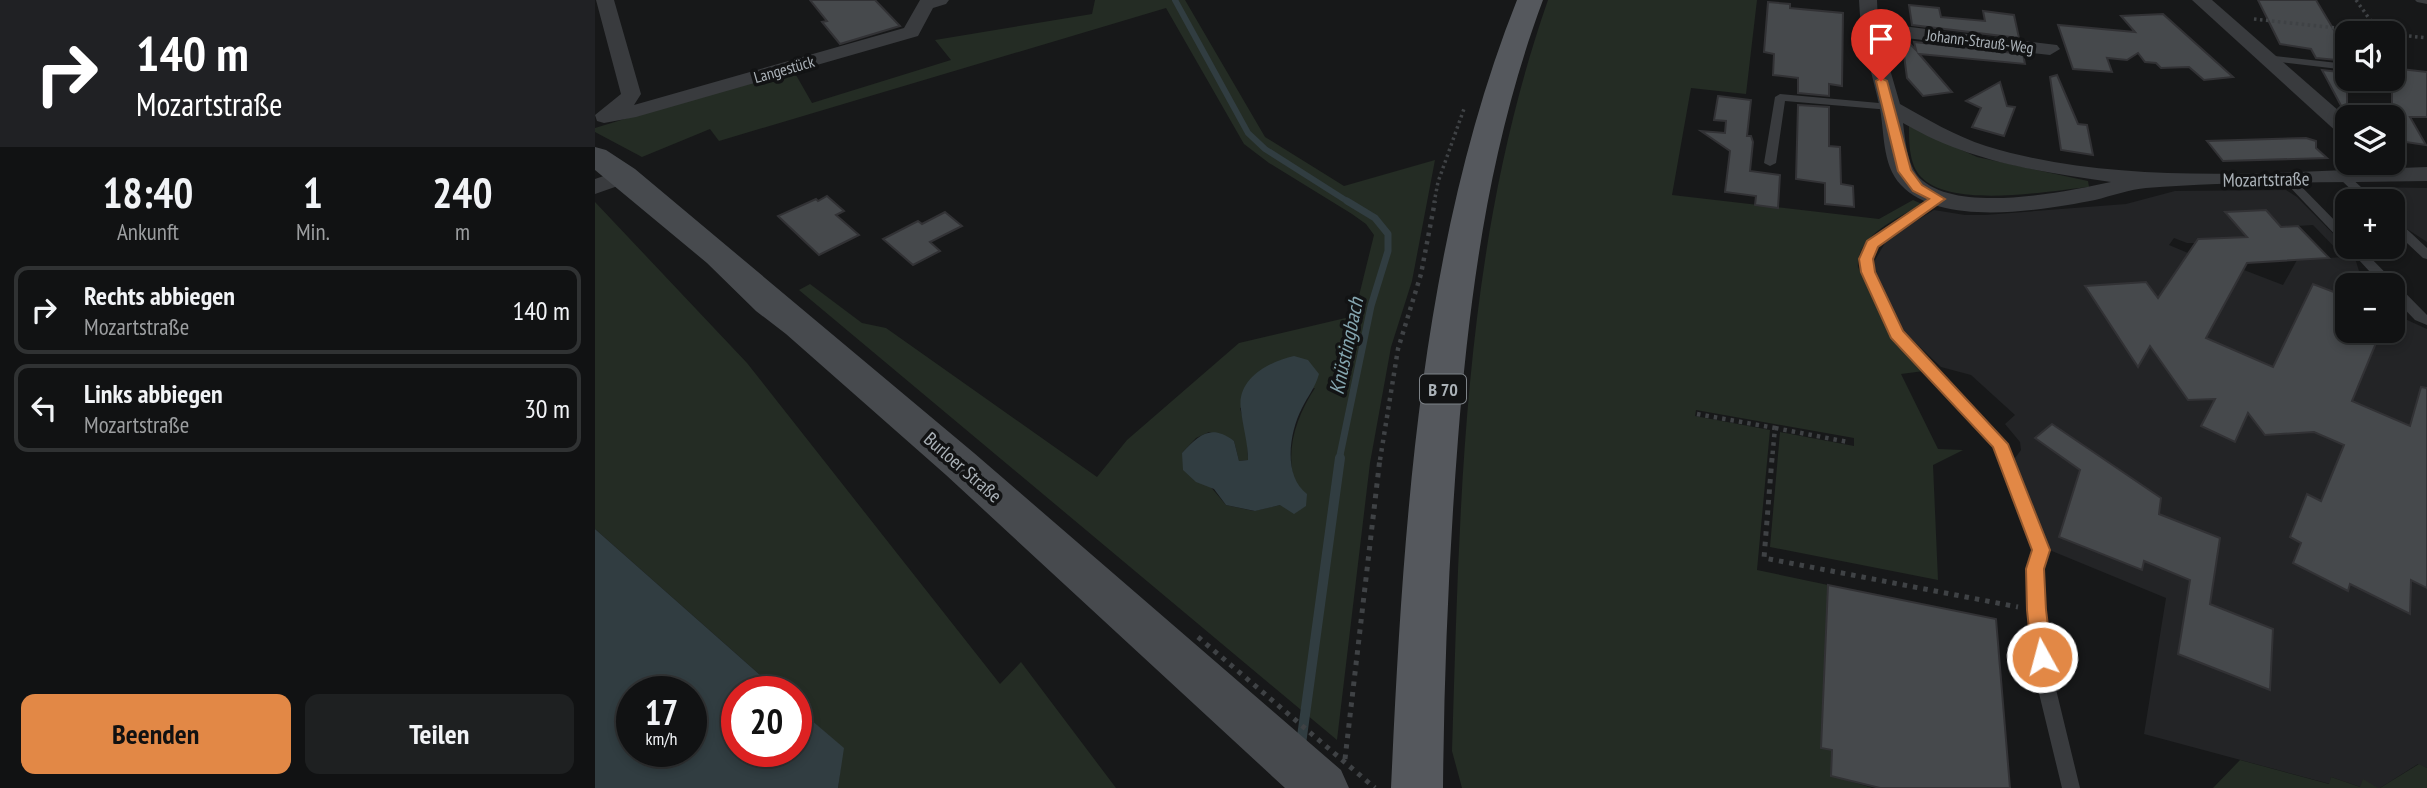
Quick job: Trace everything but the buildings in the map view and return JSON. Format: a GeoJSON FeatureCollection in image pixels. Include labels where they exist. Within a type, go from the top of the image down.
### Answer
{"type":"FeatureCollection","features":[{"type":"Feature","properties":{"kind":"main road","name":"B 70"},"geometry":{"type":"LineString","coordinates":[[1417,788],[1432,493],[1454,282],[1483,141],[1513,43],[1530,0]]}},
{"type":"Feature","properties":{"kind":"main road","name":"Burloer Straße"},"geometry":{"type":"LineString","coordinates":[[605,173],[740,273],[768,302],[799,325],[960,464],[1194,654],[1334,782]]}},
{"type":"Feature","properties":{"kind":"street","name":"Langestück"},"geometry":{"type":"LineString","coordinates":[[603,117],[624,104],[631,94],[605,0]]}},
{"type":"Feature","properties":{"kind":"street","name":"Langestück"},"geometry":{"type":"LineString","coordinates":[[603,117],[629,113],[911,32],[926,4],[940,0]]}},
{"type":"Feature","properties":{"kind":"street","name":"Mozartstraße"},"geometry":{"type":"LineString","coordinates":[[1868,0],[1869,28],[1904,171],[1918,188],[1938,199],[1975,204],[2024,202],[2105,191],[2146,181]]}},
{"type":"Feature","properties":{"kind":"street"},"geometry":{"type":"LineString","coordinates":[[2201,0],[2335,118]]}},
{"type":"Feature","properties":{"kind":"street","name":"Johann-Strauß-Weg"},"geometry":{"type":"LineString","coordinates":[[1869,28],[2050,48]]}},
{"type":"Feature","properties":{"kind":"street","name":"Mozartstraße"},"geometry":{"type":"LineString","coordinates":[[1890,107],[1933,131],[1976,150],[2021,162],[2146,181],[2354,175]]}},
{"type":"Feature","properties":{"kind":"street","name":"Mozartstraße"},"geometry":{"type":"LineString","coordinates":[[2405,170],[2427,174]]}},
{"type":"Feature","properties":{"kind":"lane"},"geometry":{"type":"LineString","coordinates":[[2420,0],[2427,1]]}},
{"type":"Feature","properties":{"kind":"lane"},"geometry":{"type":"LineString","coordinates":[[2266,58],[2335,66]]}},
{"type":"Feature","properties":{"kind":"lane","name":"Mozartstraße"},"geometry":{"type":"LineString","coordinates":[[1770,163],[1780,97],[1890,107]]}},
{"type":"Feature","properties":{"kind":"lane"},"geometry":{"type":"LineString","coordinates":[[2344,177],[2357,189]]}},
{"type":"Feature","properties":{"kind":"lane"},"geometry":{"type":"LineString","coordinates":[[2288,179],[2335,228]]}},
{"type":"Feature","properties":{"kind":"lane"},"geometry":{"type":"LineString","coordinates":[[1938,199],[1872,244],[1866,259],[1868,272],[1897,334],[2000,444],[2041,550],[2035,569],[2036,610],[2045,681],[2071,788]]}},
{"type":"Feature","properties":{"kind":"lane"},"geometry":{"type":"LineString","coordinates":[[2405,234],[2427,255]]}},
{"type":"Feature","properties":{"kind":"lane"},"geometry":{"type":"LineString","coordinates":[[2364,259],[2378,273]]}},
{"type":"Feature","properties":{"kind":"lane"},"geometry":{"type":"LineString","coordinates":[[2405,301],[2420,317],[2427,320]]}},
{"type":"Feature","properties":{"kind":"path"},"geometry":{"type":"LineString","coordinates":[[2356,0],[2371,21]]}},
{"type":"Feature","properties":{"kind":"path"},"geometry":{"type":"LineString","coordinates":[[2222,18],[2335,28]]}},
{"type":"Feature","properties":{"kind":"path"},"geometry":{"type":"LineString","coordinates":[[2405,35],[2427,38]]}},
{"type":"Feature","properties":{"kind":"path"},"geometry":{"type":"LineString","coordinates":[[1334,782],[1398,349],[1421,274],[1438,181],[1466,103]]}},
{"type":"Feature","properties":{"kind":"path"},"geometry":{"type":"LineString","coordinates":[[1697,414],[1849,442]]}},
{"type":"Feature","properties":{"kind":"path"},"geometry":{"type":"LineString","coordinates":[[1775,428],[1764,558],[2036,610]]}},
{"type":"Feature","properties":{"kind":"path"},"geometry":{"type":"LineString","coordinates":[[1194,654],[1375,788]]}},
{"type":"Feature","properties":{"kind":"shaded area"},"geometry":{"type":"Polygon","coordinates":[[[1095,0],[1185,0],[1265,137],[1344,186],[1435,160],[1412,281],[1391,347],[1370,463],[1337,740],[799,290],[810,284],[862,323],[886,328],[1097,477],[1127,440],[1239,343],[1354,316],[1374,235],[1366,224],[1352,214],[1269,163],[1244,144],[1166,8],[719,141],[710,129],[642,157],[595,132],[595,128],[792,68],[812,103],[951,60],[935,40],[1092,14],[1095,0]],[[1315,388],[1240,408],[1247,433],[1248,460],[1239,461],[1234,441],[1209,432],[1196,438],[1182,453],[1226,505],[1254,511],[1280,505],[1296,486],[1291,460],[1294,435],[1302,411],[1315,388]]]}},
{"type":"Feature","properties":{"kind":"shaded area"},"geometry":{"type":"Polygon","coordinates":[[[1548,0],[1757,0],[1746,94],[1691,88],[1672,195],[1879,219],[1913,200],[1922,204],[1871,237],[1859,256],[1858,267],[1893,339],[1924,371],[1901,374],[1938,449],[1963,450],[1933,465],[1938,580],[1770,547],[1780,432],[1854,446],[1854,438],[1696,410],[1695,416],[1770,430],[1757,570],[1828,585],[1821,748],[1832,750],[1832,776],[1873,788],[1462,788],[1452,751],[1458,560],[1471,371],[1482,278],[1498,184],[1520,92],[1548,0]]]}},
{"type":"Feature","properties":{"kind":"shaded area"},"geometry":{"type":"Polygon","coordinates":[[[1909,126],[1977,157],[2088,181],[2089,187],[2001,196],[1955,193],[1935,187],[1921,177],[1914,166],[1909,126]]]}},
{"type":"Feature","properties":{"kind":"shaded area"},"geometry":{"type":"Polygon","coordinates":[[[2427,188],[2427,242],[2405,228],[2405,189],[2366,189],[2427,188]]]}},
{"type":"Feature","properties":{"kind":"shaded area"},"geometry":{"type":"Polygon","coordinates":[[[2286,190],[2297,197],[2335,236],[2335,248],[2313,225],[2281,227],[2265,210],[2226,212],[2245,235],[2241,241],[2200,239],[2202,243],[2187,243],[2174,238],[2169,245],[2188,253],[2185,258],[2239,278],[2244,270],[2283,285],[2297,260],[2355,259],[2361,273],[2335,273],[2335,343],[2405,343],[2405,319],[2427,329],[2427,768],[2418,764],[2380,788],[2363,788],[2331,777],[2330,784],[2144,734],[2166,598],[2047,549],[2012,462],[2021,450],[2020,442],[2005,424],[2015,415],[1971,375],[1941,367],[1904,332],[1875,272],[1875,260],[1888,238],[1934,210],[1985,215],[2126,204],[2175,191],[2286,190]]]}},
{"type":"Feature","properties":{"kind":"shaded area"},"geometry":{"type":"Polygon","coordinates":[[[595,202],[747,363],[1000,684],[1021,662],[1116,788],[838,788],[843,748],[812,721],[812,676],[761,676],[595,529],[595,202]]]}},
{"type":"Feature","properties":{"kind":"shaded area"},"geometry":{"type":"Polygon","coordinates":[[[1294,356],[1308,360],[1319,374],[1297,418],[1292,441],[1291,465],[1299,486],[1307,494],[1306,506],[1294,514],[1280,505],[1255,511],[1226,505],[1214,489],[1196,482],[1183,470],[1182,453],[1200,436],[1212,432],[1234,441],[1239,461],[1248,460],[1241,410],[1244,389],[1264,368],[1294,356]]]}},
{"type":"Feature","properties":{"kind":"shaded area"},"geometry":{"type":"Polygon","coordinates":[[[595,529],[761,676],[721,676],[721,767],[812,767],[812,721],[844,748],[838,788],[595,788],[595,529]]]}},
{"type":"Feature","properties":{"kind":"shaded area"},"geometry":{"type":"Polygon","coordinates":[[[2240,760],[2329,784],[2331,777],[2360,787],[2363,779],[2378,788],[2213,788],[2240,760]]]}},
{"type":"Feature","properties":{"kind":"shaded area"},"geometry":{"type":"Polygon","coordinates":[[[2419,764],[2427,768],[2427,788],[2380,788],[2419,764]]]}},
{"type":"Feature","properties":{"kind":"waterway","name":"Knüstingbach"},"geometry":{"type":"LineString","coordinates":[[1175,0],[1248,133],[1265,149],[1350,203]]}},
{"type":"Feature","properties":{"kind":"waterway","name":"Knüstingbach"},"geometry":{"type":"LineString","coordinates":[[1339,460],[1371,306],[1388,251],[1388,234],[1375,218],[1347,201]]}},
{"type":"Feature","properties":{"kind":"waterway","name":"Knüstingbach"},"geometry":{"type":"LineString","coordinates":[[1301,744],[1340,458]]}},
{"type":"Feature","properties":{"kind":"route"},"geometry":{"type":"LineString","coordinates":[[1881,81],[1890,107],[1904,171],[1918,188],[1938,199],[1872,244],[1866,259],[1868,272],[1897,334],[2000,444],[2041,550],[2035,569],[2036,610],[2042,657]]}}]}
